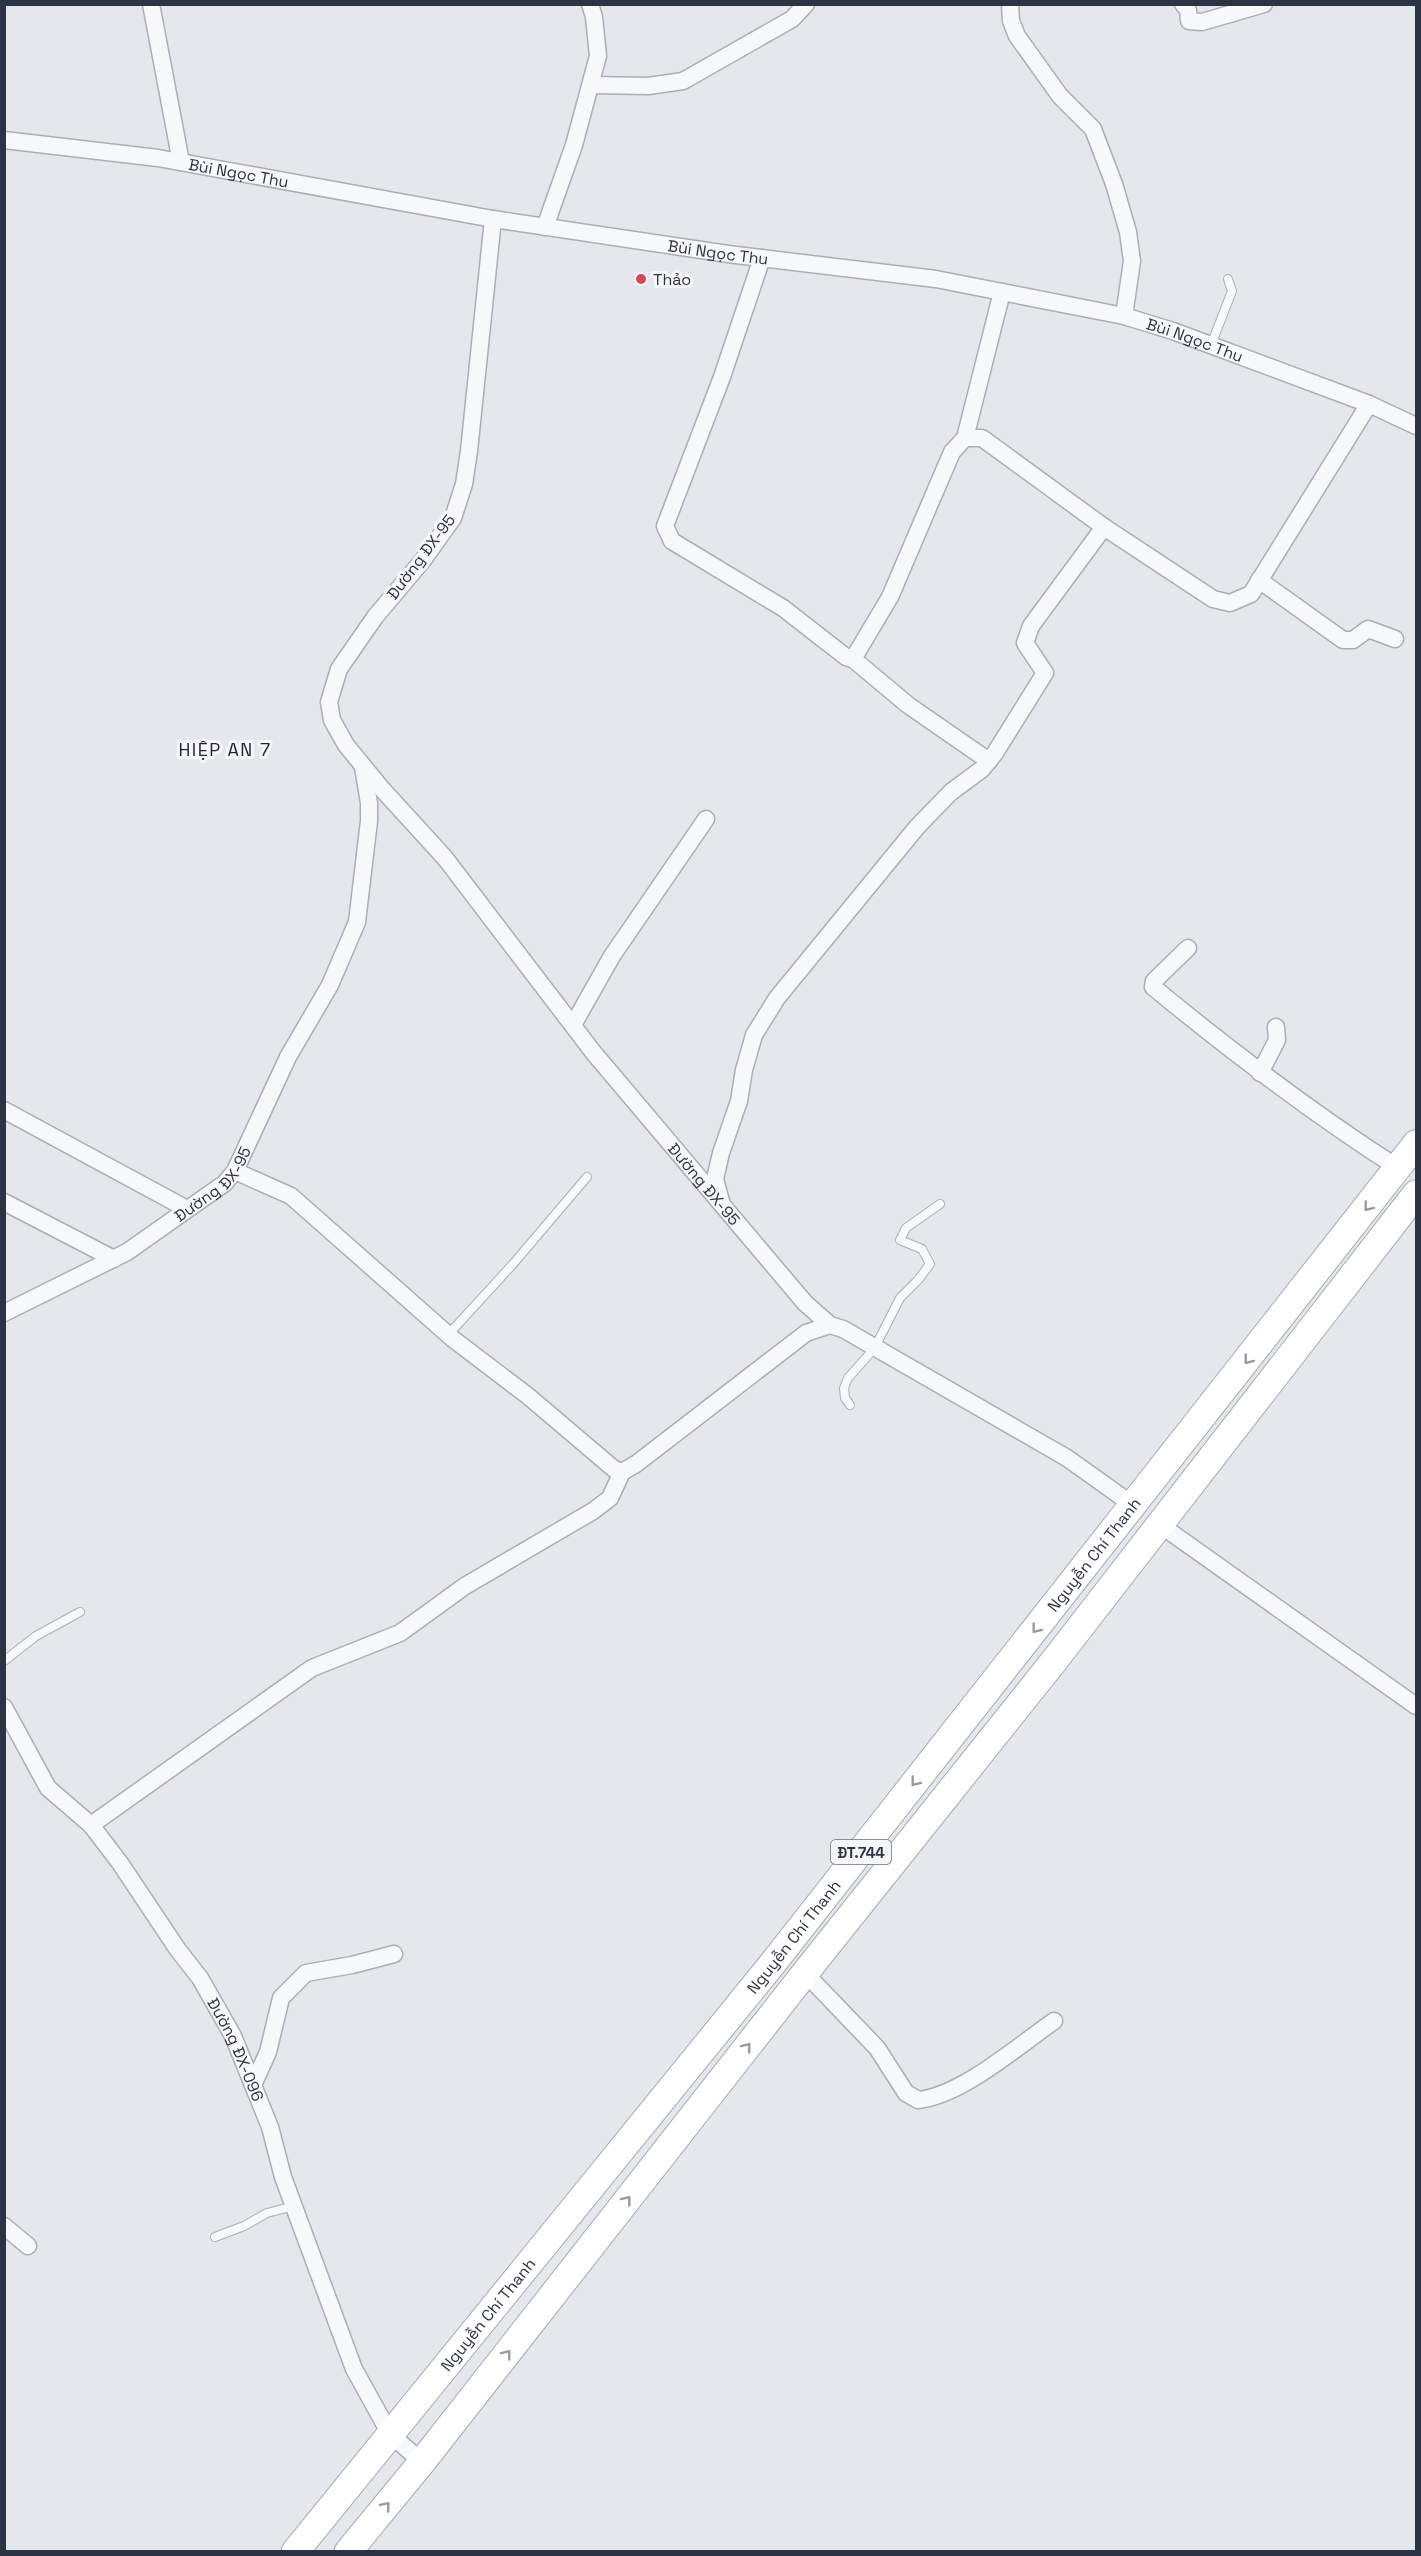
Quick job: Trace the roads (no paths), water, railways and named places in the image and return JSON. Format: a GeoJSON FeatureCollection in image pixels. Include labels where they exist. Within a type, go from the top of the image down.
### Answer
{"type":"FeatureCollection","features":[{"type":"Feature","properties":{"kind":"main road","name":"Nguyễn Chí Thanh"},"geometry":{"type":"LineString","coordinates":[[295,2552],[773,1964],[1133,1505],[1407,1174],[1416,1144]]}},
{"type":"Feature","properties":{"kind":"main road","name":"Nguyễn Chí Thanh"},"geometry":{"type":"LineString","coordinates":[[348,2552],[422,2462],[805,1973],[1054,1661],[1416,1194]]}},
{"type":"Feature","properties":{"kind":"main road"},"geometry":{"type":"LineString","coordinates":[[1133,1505],[1159,1524]]}},
{"type":"Feature","properties":{"kind":"street"},"geometry":{"type":"LineString","coordinates":[[151,4],[181,162]]}},
{"type":"Feature","properties":{"kind":"street"},"geometry":{"type":"LineString","coordinates":[[545,227],[574,145],[598,56],[594,16],[590,4]]}},
{"type":"Feature","properties":{"kind":"street"},"geometry":{"type":"LineString","coordinates":[[591,85],[648,86],[683,81],[792,19],[806,4]]}},
{"type":"Feature","properties":{"kind":"street"},"geometry":{"type":"LineString","coordinates":[[1010,4],[1011,21],[1017,36],[1060,96],[1093,129],[1114,184],[1128,232],[1132,261],[1124,316]]}},
{"type":"Feature","properties":{"kind":"street"},"geometry":{"type":"LineString","coordinates":[[1183,4],[1188,10],[1189,21],[1202,22],[1264,4]]}},
{"type":"Feature","properties":{"kind":"street","name":"Bùi Ngọc Thu"},"geometry":{"type":"LineString","coordinates":[[4,140],[181,162],[545,227],[762,258],[936,279],[1124,316],[1369,404],[1416,426]]}},
{"type":"Feature","properties":{"kind":"street","name":"Đường ĐX-95"},"geometry":{"type":"LineString","coordinates":[[493,219],[469,451],[464,484],[453,519],[423,560],[375,617],[339,669],[329,702],[332,720],[346,745],[382,789],[445,858],[573,1025],[805,1303],[830,1324],[843,1329],[1067,1458],[1133,1505]]}},
{"type":"Feature","properties":{"kind":"street"},"geometry":{"type":"LineString","coordinates":[[762,258],[722,377],[665,526],[672,541],[783,608],[846,657],[853,659],[908,705],[989,761]]}},
{"type":"Feature","properties":{"kind":"street"},"geometry":{"type":"LineString","coordinates":[[853,659],[890,597],[952,452],[965,438],[1002,292]]}},
{"type":"Feature","properties":{"kind":"street"},"geometry":{"type":"LineString","coordinates":[[965,438],[982,438],[1104,527],[1213,599],[1230,603],[1251,594],[1369,404]]}},
{"type":"Feature","properties":{"kind":"street"},"geometry":{"type":"LineString","coordinates":[[722,1205],[715,1179],[721,1153],[739,1101],[744,1070],[754,1035],[777,998],[917,826],[951,792],[989,761],[1045,673],[1025,644],[1031,626],[1104,527]]}},
{"type":"Feature","properties":{"kind":"street"},"geometry":{"type":"LineString","coordinates":[[1259,580],[1347,641],[1353,640],[1368,628],[1395,639]]}},
{"type":"Feature","properties":{"kind":"street","name":"Đường ĐX-95"},"geometry":{"type":"LineString","coordinates":[[4,1313],[128,1252],[225,1184],[236,1171],[288,1057],[330,985],[357,922],[369,821],[369,804],[362,763]]}},
{"type":"Feature","properties":{"kind":"street"},"geometry":{"type":"LineString","coordinates":[[573,1025],[612,956],[706,819]]}},
{"type":"Feature","properties":{"kind":"street"},"geometry":{"type":"LineString","coordinates":[[1188,948],[1154,981],[1153,987],[1302,1105],[1407,1174]]}},
{"type":"Feature","properties":{"kind":"street"},"geometry":{"type":"LineString","coordinates":[[1260,1073],[1276,1040],[1276,1027]]}},
{"type":"Feature","properties":{"kind":"street"},"geometry":{"type":"LineString","coordinates":[[4,1110],[187,1209]]}},
{"type":"Feature","properties":{"kind":"street"},"geometry":{"type":"LineString","coordinates":[[236,1171],[291,1196],[448,1335],[528,1396],[614,1469],[622,1472]]}},
{"type":"Feature","properties":{"kind":"street"},"geometry":{"type":"LineString","coordinates":[[4,1202],[114,1259]]}},
{"type":"Feature","properties":{"kind":"street"},"geometry":{"type":"LineString","coordinates":[[91,1825],[312,1668],[400,1633],[465,1586],[593,1511],[610,1498],[622,1472],[636,1464],[806,1333],[830,1324]]}},
{"type":"Feature","properties":{"kind":"street"},"geometry":{"type":"LineString","coordinates":[[1159,1524],[1416,1706]]}},
{"type":"Feature","properties":{"kind":"street","name":"Đường ĐX-096"},"geometry":{"type":"LineString","coordinates":[[4,1707],[48,1788],[91,1825],[120,1863],[178,1950],[200,1978],[233,2036],[270,2127],[283,2176],[354,2369],[390,2434],[422,2462]]}},
{"type":"Feature","properties":{"kind":"street"},"geometry":{"type":"LineString","coordinates":[[253,2085],[268,2052],[281,1998],[306,1973],[352,1965],[394,1954]]}},
{"type":"Feature","properties":{"kind":"street"},"geometry":{"type":"LineString","coordinates":[[805,1973],[877,2048],[906,2093],[918,2100],[948,2092],[973,2078],[1054,2021]]}},
{"type":"Feature","properties":{"kind":"street"},"geometry":{"type":"LineString","coordinates":[[4,2226],[28,2246]]}},
{"type":"Feature","properties":{"kind":"lane"},"geometry":{"type":"LineString","coordinates":[[1210,345],[1232,291],[1228,279]]}},
{"type":"Feature","properties":{"kind":"lane"},"geometry":{"type":"LineString","coordinates":[[448,1335],[513,1264],[587,1176]]}},
{"type":"Feature","properties":{"kind":"lane"},"geometry":{"type":"LineString","coordinates":[[850,1406],[843,1388],[848,1378],[874,1348],[900,1298],[930,1264],[922,1249],[900,1240],[906,1228],[940,1204]]}},
{"type":"Feature","properties":{"kind":"lane"},"geometry":{"type":"LineString","coordinates":[[4,1661],[36,1636],[80,1612]]}},
{"type":"Feature","properties":{"kind":"lane"},"geometry":{"type":"LineString","coordinates":[[215,2237],[244,2226],[267,2213],[294,2206]]}},
{"type":"Feature","properties":{"kind":"place","name":"Thảo"},"geometry":{"type":"Point","coordinates":[641,279]}},
{"type":"Feature","properties":{"kind":"district","name":"HIỆP AN 7"},"geometry":{"type":"Point","coordinates":[225,749]}}]}
